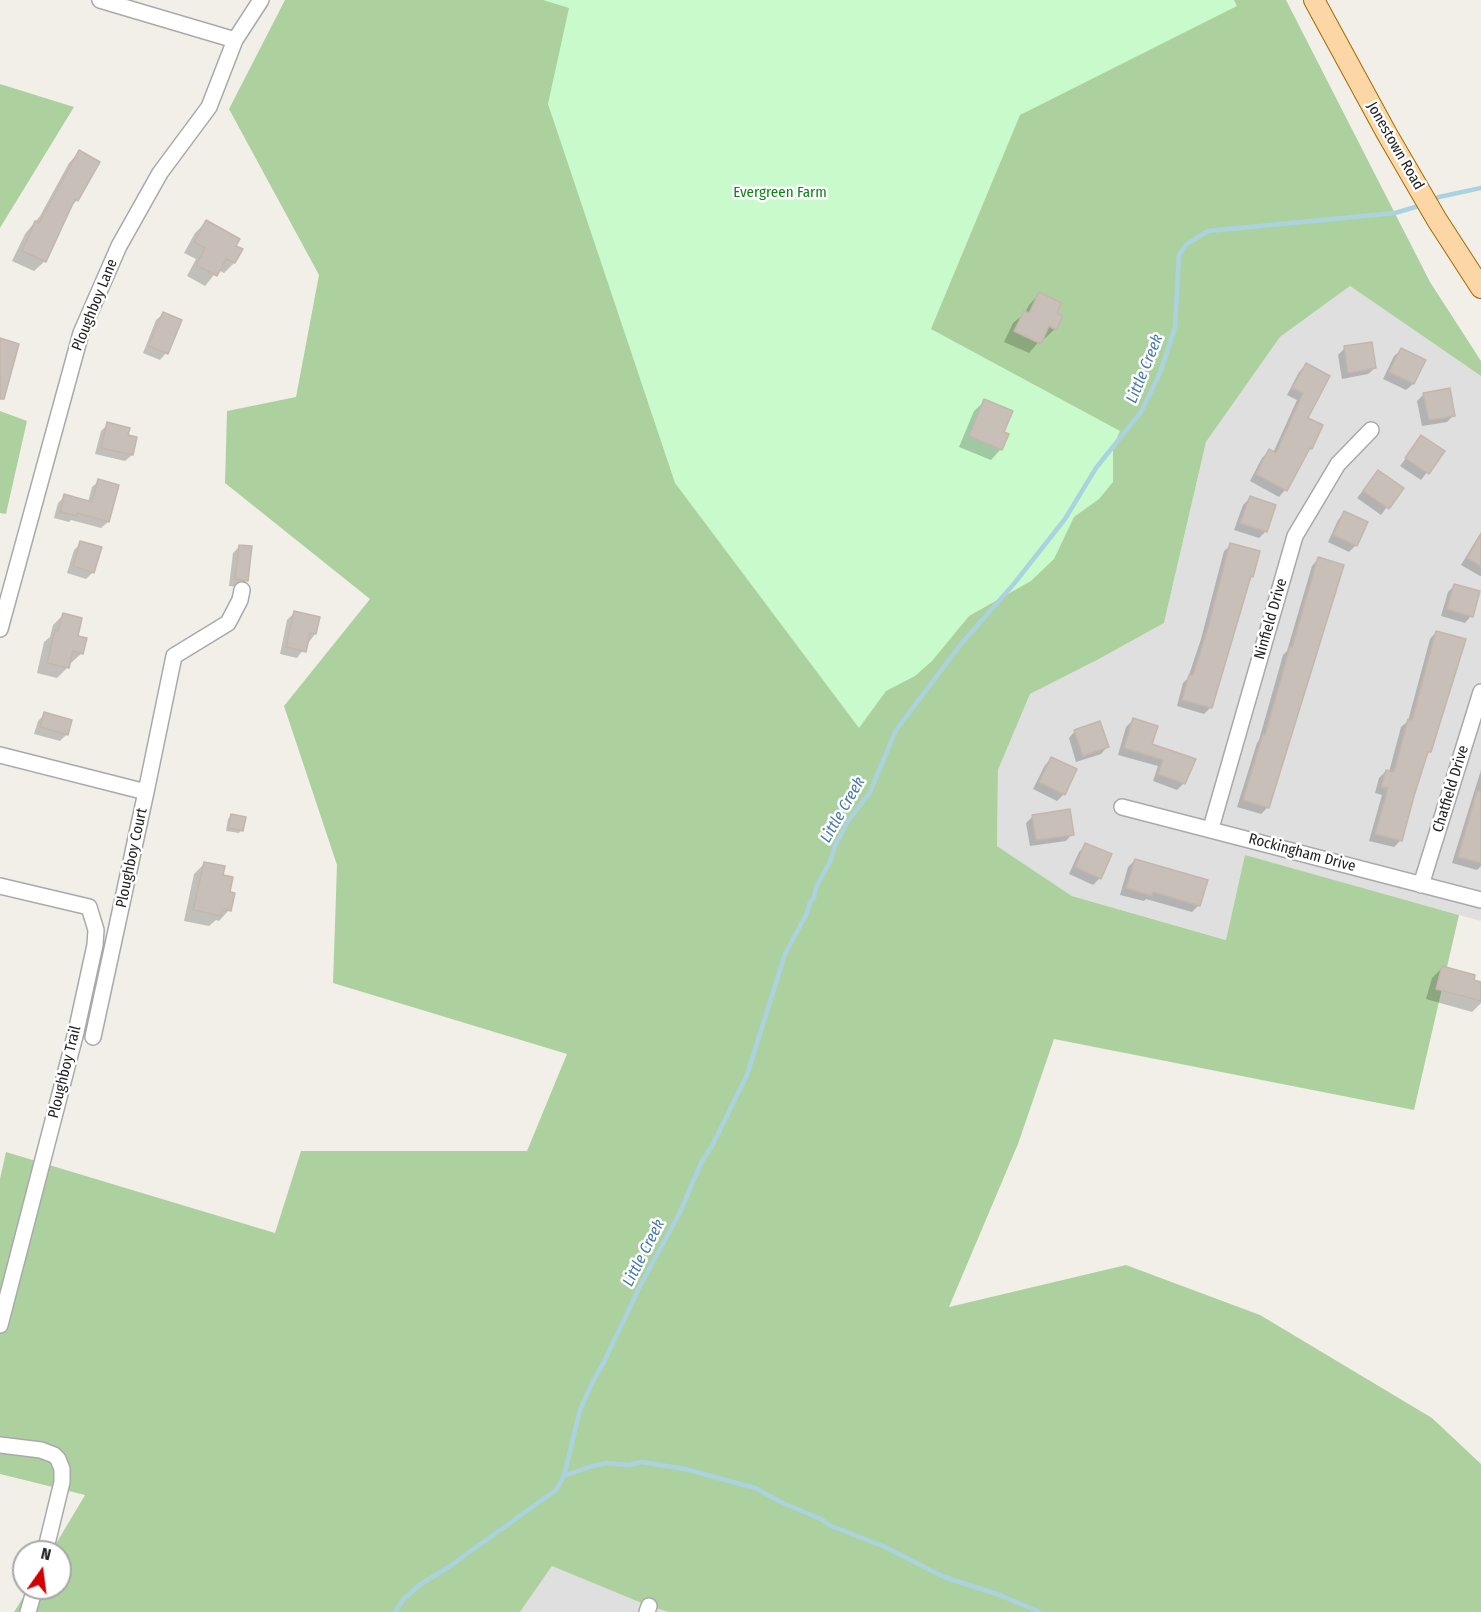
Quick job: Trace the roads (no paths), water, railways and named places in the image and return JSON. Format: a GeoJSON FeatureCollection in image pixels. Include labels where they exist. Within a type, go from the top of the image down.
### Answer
{"type":"FeatureCollection","features":[{"type":"Feature","properties":{"kind":"main road","name":"Jonestown Road"},"geometry":{"type":"LineString","coordinates":[[1314,0],[1387,134],[1437,220],[1481,288]]}},
{"type":"Feature","properties":{"kind":"street"},"geometry":{"type":"LineString","coordinates":[[100,0],[235,40]]}},
{"type":"Feature","properties":{"kind":"street","name":"Ploughboy Lane"},"geometry":{"type":"LineString","coordinates":[[0,629],[81,333],[119,246],[160,173],[208,107],[235,40],[261,0]]}},
{"type":"Feature","properties":{"kind":"street","name":"Ninfield Drive"},"geometry":{"type":"LineString","coordinates":[[1211,828],[1295,536],[1338,464],[1371,430]]}},
{"type":"Feature","properties":{"kind":"street"},"geometry":{"type":"LineString","coordinates":[[146,792],[174,656],[228,623],[240,600],[242,590]]}},
{"type":"Feature","properties":{"kind":"street","name":"Chatfield Drive"},"geometry":{"type":"LineString","coordinates":[[1422,885],[1481,692]]}},
{"type":"Feature","properties":{"kind":"street","name":"Ploughboy Court"},"geometry":{"type":"LineString","coordinates":[[0,755],[146,792],[93,1037]]}},
{"type":"Feature","properties":{"kind":"street","name":"Rockingham Drive"},"geometry":{"type":"LineString","coordinates":[[1122,807],[1211,828],[1481,900]]}},
{"type":"Feature","properties":{"kind":"street","name":"Ploughboy Trail"},"geometry":{"type":"LineString","coordinates":[[0,886],[89,907],[96,930],[95,945],[76,1032],[0,1325]]}},
{"type":"Feature","properties":{"kind":"street"},"geometry":{"type":"LineString","coordinates":[[0,1445],[41,1450],[58,1459],[62,1469],[62,1482],[48,1540]]}},
{"type":"Feature","properties":{"kind":"waterway","name":"Little Creek"},"geometry":{"type":"LineString","coordinates":[[1432,200],[1481,188]]}},
{"type":"Feature","properties":{"kind":"waterway","name":"Little Creek"},"geometry":{"type":"LineString","coordinates":[[395,1612],[403,1600],[418,1586],[450,1566],[556,1490],[564,1476],[580,1410],[594,1379],[747,1075],[785,954],[814,898],[816,887],[830,862],[835,846],[848,821],[870,792],[896,730],[961,644],[1013,585],[1065,519],[1096,468],[1141,412],[1160,373],[1175,327],[1179,255],[1187,244],[1208,231],[1395,213],[1422,205]]}},
{"type":"Feature","properties":{"kind":"waterway"},"geometry":{"type":"LineString","coordinates":[[564,1476],[606,1463],[629,1465],[641,1462],[685,1469],[755,1488],[831,1526],[883,1546],[944,1577],[997,1594],[1040,1612]]}},
{"type":"Feature","properties":{"kind":"park label","name":"Evergreen Farm"},"geometry":{"type":"Point","coordinates":[780,193]}}]}
